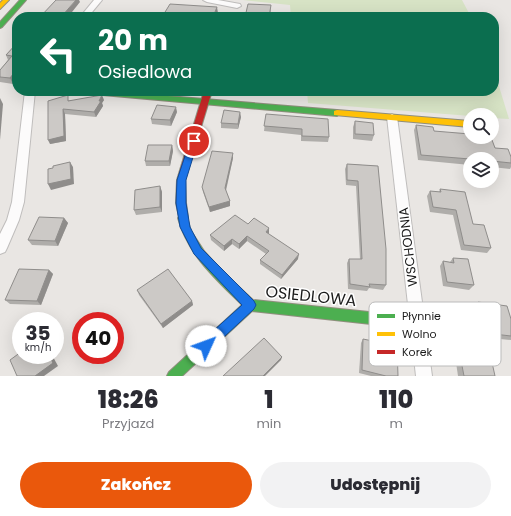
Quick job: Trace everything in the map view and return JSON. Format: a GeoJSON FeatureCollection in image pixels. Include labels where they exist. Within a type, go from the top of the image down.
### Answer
{"type":"FeatureCollection","features":[{"type":"Feature","properties":{"kind":"street"},"geometry":{"type":"LineString","coordinates":[[0,7],[6,0]]}},
{"type":"Feature","properties":{"kind":"street"},"geometry":{"type":"LineString","coordinates":[[12,12],[23,0]]}},
{"type":"Feature","properties":{"kind":"street"},"geometry":{"type":"LineString","coordinates":[[88,12],[98,0]]}},
{"type":"Feature","properties":{"kind":"street"},"geometry":{"type":"LineString","coordinates":[[206,0],[237,6]]}},
{"type":"Feature","properties":{"kind":"street"},"geometry":{"type":"LineString","coordinates":[[0,26],[12,12]]}},
{"type":"Feature","properties":{"kind":"street"},"geometry":{"type":"LineString","coordinates":[[0,248],[13,220],[18,202],[29,96]]}},
{"type":"Feature","properties":{"kind":"street"},"geometry":{"type":"LineString","coordinates":[[136,96],[463,123]]}},
{"type":"Feature","properties":{"kind":"street","name":"OSIEDLOWA"},"geometry":{"type":"LineString","coordinates":[[206,96],[182,180],[181,203],[185,227],[197,251],[250,305],[369,318]]}},
{"type":"Feature","properties":{"kind":"street","name":"WSCHODNIA"},"geometry":{"type":"LineString","coordinates":[[392,117],[414,302]]}},
{"type":"Feature","properties":{"kind":"street","name":"OSIEDLOWA"},"geometry":{"type":"LineString","coordinates":[[173,376],[250,305]]}},
{"type":"Feature","properties":{"kind":"street","name":"WSCHODNIA"},"geometry":{"type":"LineString","coordinates":[[423,366],[424,376]]}},
{"type":"Feature","properties":{"kind":"green space"},"geometry":{"type":"Polygon","coordinates":[[[243,0],[462,0],[468,12],[291,12],[290,5],[243,0]]]}},
{"type":"Feature","properties":{"kind":"green space"},"geometry":{"type":"Polygon","coordinates":[[[499,86],[509,119],[499,118],[499,108],[463,108],[463,115],[308,103],[307,96],[499,96],[499,86]]]}},
{"type":"Feature","properties":{"kind":"building"},"geometry":{"type":"Polygon","coordinates":[[[56,0],[76,0],[65,12],[45,12],[56,0]]]}},
{"type":"Feature","properties":{"kind":"building"},"geometry":{"type":"Polygon","coordinates":[[[170,4],[217,7],[215,12],[165,12],[170,4]]]}},
{"type":"Feature","properties":{"kind":"building"},"geometry":{"type":"Polygon","coordinates":[[[248,4],[271,5],[270,12],[246,12],[248,4]]]}},
{"type":"Feature","properties":{"kind":"building"},"geometry":{"type":"Polygon","coordinates":[[[12,48],[12,56],[6,55],[12,48]]]}},
{"type":"Feature","properties":{"kind":"building"},"geometry":{"type":"Polygon","coordinates":[[[12,56],[12,75],[10,78],[0,77],[0,70],[12,56]]]}},
{"type":"Feature","properties":{"kind":"building"},"geometry":{"type":"Polygon","coordinates":[[[65,96],[68,96],[68,101],[102,96],[99,101],[101,101],[94,112],[63,109],[64,136],[48,140],[48,101],[65,96]]]}},
{"type":"Feature","properties":{"kind":"building"},"geometry":{"type":"Polygon","coordinates":[[[157,105],[176,107],[170,120],[151,119],[157,105]]]}},
{"type":"Feature","properties":{"kind":"building"},"geometry":{"type":"Polygon","coordinates":[[[224,110],[240,112],[238,124],[221,123],[224,110]]]}},
{"type":"Feature","properties":{"kind":"building"},"geometry":{"type":"Polygon","coordinates":[[[266,114],[328,119],[329,137],[302,136],[302,129],[264,126],[266,114]]]}},
{"type":"Feature","properties":{"kind":"building"},"geometry":{"type":"Polygon","coordinates":[[[355,121],[373,123],[374,135],[355,134],[355,121]]]}},
{"type":"Feature","properties":{"kind":"building"},"geometry":{"type":"Polygon","coordinates":[[[416,125],[433,127],[434,131],[463,133],[463,144],[494,144],[495,148],[508,149],[511,157],[511,163],[499,162],[499,152],[463,152],[463,158],[421,155],[416,125]]]}},
{"type":"Feature","properties":{"kind":"building"},"geometry":{"type":"Polygon","coordinates":[[[148,145],[172,145],[169,161],[145,161],[148,145]]]}},
{"type":"Feature","properties":{"kind":"building"},"geometry":{"type":"Polygon","coordinates":[[[212,151],[233,153],[225,188],[230,201],[209,207],[202,187],[212,151]]]}},
{"type":"Feature","properties":{"kind":"building"},"geometry":{"type":"Polygon","coordinates":[[[70,162],[71,179],[48,184],[48,169],[53,168],[53,166],[70,162]]]}},
{"type":"Feature","properties":{"kind":"building"},"geometry":{"type":"Polygon","coordinates":[[[347,164],[378,166],[386,249],[386,285],[369,284],[370,287],[350,284],[349,259],[362,259],[358,181],[347,180],[347,164]]]}},
{"type":"Feature","properties":{"kind":"building"},"geometry":{"type":"Polygon","coordinates":[[[160,186],[160,207],[134,210],[135,190],[160,186]]]}},
{"type":"Feature","properties":{"kind":"building"},"geometry":{"type":"Polygon","coordinates":[[[440,189],[465,192],[473,224],[484,225],[491,248],[464,245],[456,210],[433,207],[430,191],[441,192],[440,189]]]}},
{"type":"Feature","properties":{"kind":"building"},"geometry":{"type":"Polygon","coordinates":[[[235,215],[248,224],[254,218],[269,228],[266,232],[299,254],[282,275],[260,260],[269,251],[247,236],[239,244],[232,239],[224,246],[210,235],[235,215]]]}},
{"type":"Feature","properties":{"kind":"building"},"geometry":{"type":"Polygon","coordinates":[[[39,217],[64,218],[55,241],[28,240],[39,217]]]}},
{"type":"Feature","properties":{"kind":"building"},"geometry":{"type":"Polygon","coordinates":[[[453,258],[468,259],[474,285],[447,282],[443,261],[454,263],[453,258]]]}},
{"type":"Feature","properties":{"kind":"building"},"geometry":{"type":"Polygon","coordinates":[[[19,269],[49,270],[37,301],[5,300],[19,269]]]}},
{"type":"Feature","properties":{"kind":"building"},"geometry":{"type":"Polygon","coordinates":[[[168,269],[192,301],[161,324],[137,290],[168,269]]]}},
{"type":"Feature","properties":{"kind":"building"},"geometry":{"type":"Polygon","coordinates":[[[501,305],[507,306],[511,319],[511,336],[501,335],[501,305]]]}},
{"type":"Feature","properties":{"kind":"building"},"geometry":{"type":"Polygon","coordinates":[[[264,338],[282,357],[263,376],[223,376],[264,338]]]}},
{"type":"Feature","properties":{"kind":"building"},"geometry":{"type":"Polygon","coordinates":[[[363,339],[369,340],[369,366],[398,366],[398,376],[386,376],[362,370],[363,339]]]}},
{"type":"Feature","properties":{"kind":"building"},"geometry":{"type":"Polygon","coordinates":[[[12,359],[12,364],[52,364],[35,376],[17,376],[10,360],[12,359]]]}},
{"type":"Feature","properties":{"kind":"building"},"geometry":{"type":"Polygon","coordinates":[[[462,366],[493,366],[495,376],[464,376],[462,366]]]}},
{"type":"Feature","properties":{"kind":"traffic: fast"},"geometry":{"type":"LineString","coordinates":[[12,12],[23,0]]}},
{"type":"Feature","properties":{"kind":"traffic: fast"},"geometry":{"type":"LineString","coordinates":[[0,26],[12,12]]}},
{"type":"Feature","properties":{"kind":"traffic: fast"},"geometry":{"type":"LineString","coordinates":[[138,96],[337,113]]}},
{"type":"Feature","properties":{"kind":"traffic: fast"},"geometry":{"type":"LineString","coordinates":[[183,218],[187,231],[201,255],[210,266],[250,305]]}},
{"type":"Feature","properties":{"kind":"traffic: fast"},"geometry":{"type":"LineString","coordinates":[[173,376],[250,305],[369,318]]}},
{"type":"Feature","properties":{"kind":"traffic: slow"},"geometry":{"type":"LineString","coordinates":[[0,7],[6,0]]}},
{"type":"Feature","properties":{"kind":"traffic: slow"},"geometry":{"type":"LineString","coordinates":[[337,113],[463,123]]}},
{"type":"Feature","properties":{"kind":"traffic: jam"},"geometry":{"type":"LineString","coordinates":[[183,218],[181,203],[181,180],[206,96]]}},
{"type":"Feature","properties":{"kind":"route"},"geometry":{"type":"LineString","coordinates":[[194,141],[182,180],[181,203],[185,227],[197,251],[250,305],[206,346]]}}]}
